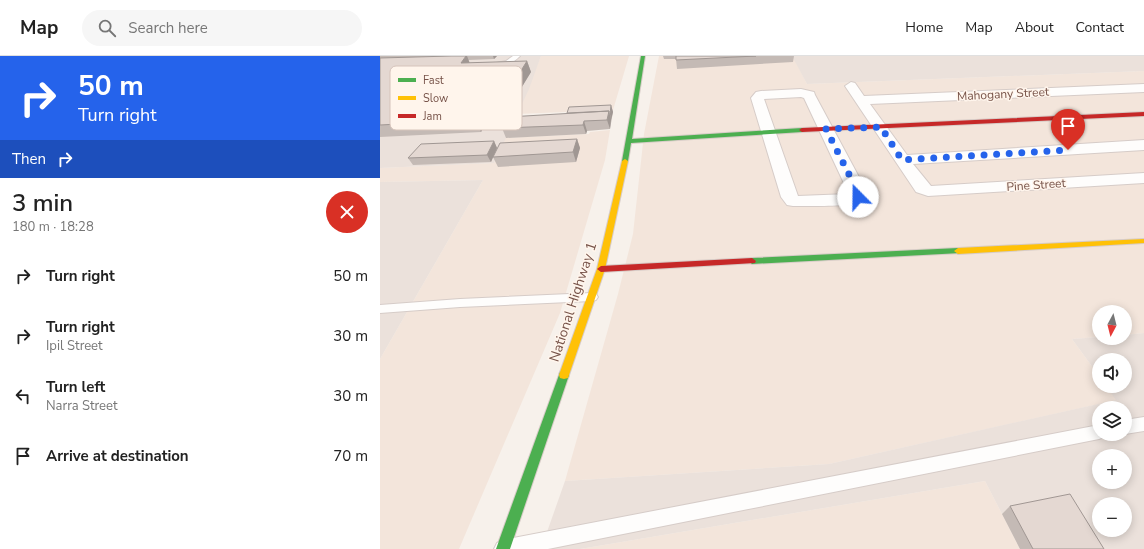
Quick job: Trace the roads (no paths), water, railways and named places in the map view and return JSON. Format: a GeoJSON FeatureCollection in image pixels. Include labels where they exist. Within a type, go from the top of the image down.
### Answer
{"type":"FeatureCollection","features":[{"type":"Feature","properties":{"kind":"main road","name":"National Highway 1"},"geometry":{"type":"LineString","coordinates":[[503,549],[601,269],[630,141],[643,56]]}},
{"type":"Feature","properties":{"kind":"main road"},"geometry":{"type":"LineString","coordinates":[[630,141],[768,132],[1144,114]]}},
{"type":"Feature","properties":{"kind":"main road"},"geometry":{"type":"LineString","coordinates":[[601,269],[1144,241]]}},
{"type":"Feature","properties":{"kind":"street"},"geometry":{"type":"LineString","coordinates":[[1033,81],[1047,92]]}},
{"type":"Feature","properties":{"kind":"street"},"geometry":{"type":"LineString","coordinates":[[851,86],[881,127],[902,160],[1144,145]]}},
{"type":"Feature","properties":{"kind":"street","name":"Mahogany Street"},"geometry":{"type":"LineString","coordinates":[[862,100],[1144,88]]}},
{"type":"Feature","properties":{"kind":"street"},"geometry":{"type":"LineString","coordinates":[[801,92],[808,95],[858,192],[858,197],[854,199],[793,201],[790,197],[768,132],[758,96],[801,92]]}},
{"type":"Feature","properties":{"kind":"street","name":"Pine Street"},"geometry":{"type":"LineString","coordinates":[[902,160],[922,188],[928,191],[1144,178]]}},
{"type":"Feature","properties":{"kind":"lane"},"geometry":{"type":"LineString","coordinates":[[491,64],[508,63],[517,56]]}},
{"type":"Feature","properties":{"kind":"lane"},"geometry":{"type":"LineString","coordinates":[[380,309],[460,303],[592,297]]}},
{"type":"Feature","properties":{"kind":"lane"},"geometry":{"type":"LineString","coordinates":[[1132,426],[1144,424]]}},
{"type":"Feature","properties":{"kind":"lane"},"geometry":{"type":"LineString","coordinates":[[503,549],[1092,433]]}}]}
